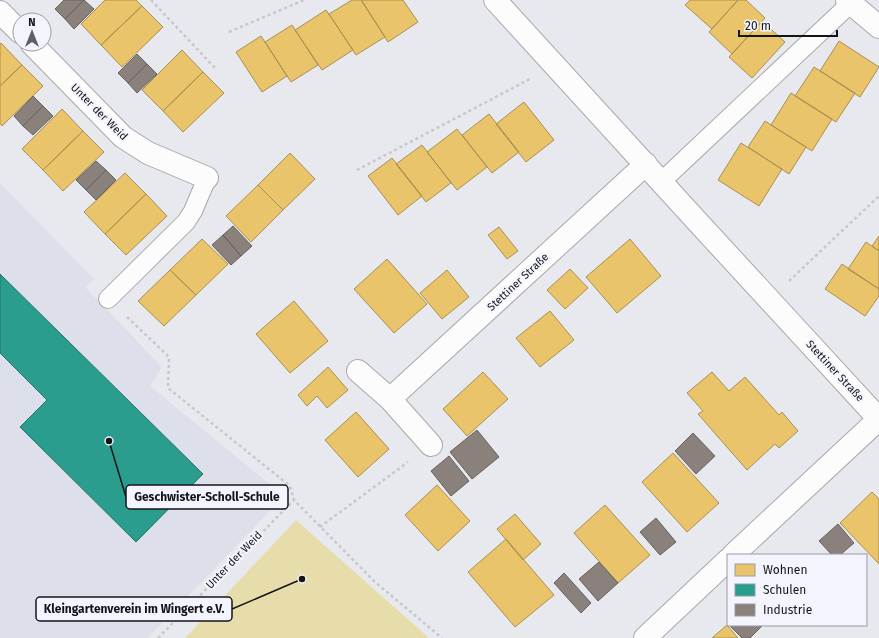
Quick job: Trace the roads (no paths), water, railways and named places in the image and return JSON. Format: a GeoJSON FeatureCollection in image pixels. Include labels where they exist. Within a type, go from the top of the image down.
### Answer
{"type":"FeatureCollection","features":[{"type":"Feature","properties":{"kind":"street","name":"Stettiner Straße"},"geometry":{"type":"LineString","coordinates":[[495,0],[662,181],[768,300],[879,419],[734,554]]}},
{"type":"Feature","properties":{"kind":"street"},"geometry":{"type":"LineString","coordinates":[[849,2],[879,27]]}},
{"type":"Feature","properties":{"kind":"street"},"geometry":{"type":"LineString","coordinates":[[0,12],[12,24]]}},
{"type":"Feature","properties":{"kind":"street","name":"Unter der Weid"},"geometry":{"type":"LineString","coordinates":[[40,52],[123,136],[134,145],[162,160],[208,178]]}},
{"type":"Feature","properties":{"kind":"street","name":"Stettiner Straße"},"geometry":{"type":"LineString","coordinates":[[390,399],[646,164]]}},
{"type":"Feature","properties":{"kind":"street"},"geometry":{"type":"LineString","coordinates":[[358,371],[390,399],[431,446]]}},
{"type":"Feature","properties":{"kind":"street"},"geometry":{"type":"LineString","coordinates":[[645,638],[727,561]]}},
{"type":"Feature","properties":{"kind":"lane"},"geometry":{"type":"LineString","coordinates":[[662,181],[849,2]]}},
{"type":"Feature","properties":{"kind":"lane","name":"Unter der Weid"},"geometry":{"type":"LineString","coordinates":[[108,299],[186,222],[193,211],[208,178]]}},
{"type":"Feature","properties":{"kind":"place","name":"Geschwister-Scholl-Schule"},"geometry":{"type":"Point","coordinates":[109,441]}},
{"type":"Feature","properties":{"kind":"place","name":"Kleingartenverein im Wingert e.V."},"geometry":{"type":"Point","coordinates":[302,579]}}]}
